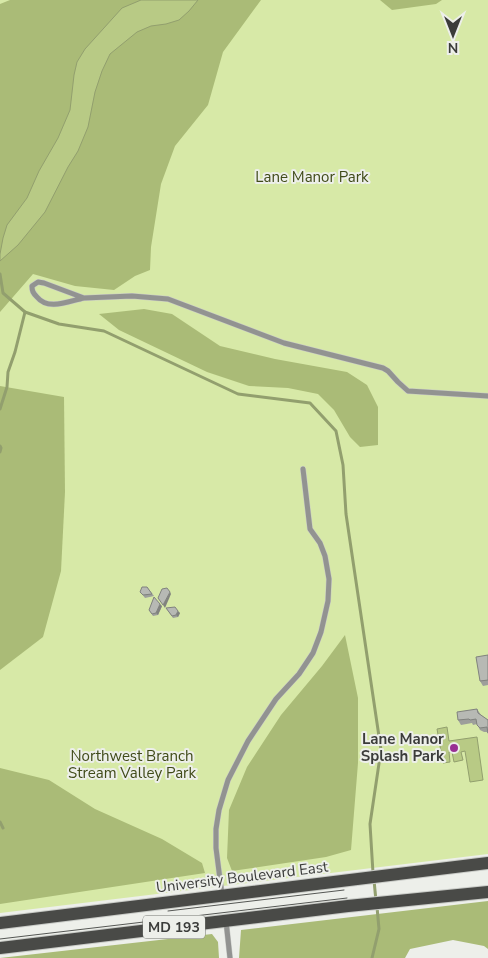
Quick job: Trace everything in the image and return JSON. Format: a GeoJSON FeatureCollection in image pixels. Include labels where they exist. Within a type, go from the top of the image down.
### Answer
{"type":"FeatureCollection","features":[{"type":"Feature","properties":{"kind":"main road","name":"University Boulevard East"},"geometry":{"type":"LineString","coordinates":[[0,923],[488,863]]}},
{"type":"Feature","properties":{"kind":"main road","name":"MD 193"},"geometry":{"type":"LineString","coordinates":[[0,948],[348,906],[488,892]]}},
{"type":"Feature","properties":{"kind":"lane"},"geometry":{"type":"LineString","coordinates":[[84,298],[44,283],[38,282],[32,286],[34,293],[40,301],[49,305],[84,298],[132,296],[168,299],[284,343],[383,368],[408,391],[488,396]]}},
{"type":"Feature","properties":{"kind":"lane"},"geometry":{"type":"LineString","coordinates":[[222,896],[216,848],[216,829],[218,810],[228,780],[248,741],[276,700],[299,674],[313,653],[321,632],[328,601],[329,579],[325,556],[320,543],[310,529],[303,469]]}},
{"type":"Feature","properties":{"kind":"lane"},"geometry":{"type":"LineString","coordinates":[[226,920],[230,958]]}},
{"type":"Feature","properties":{"kind":"green space"},"geometry":{"type":"Polygon","coordinates":[[[0,0],[488,0],[488,854],[0,913],[0,0]]]}},
{"type":"Feature","properties":{"kind":"shaded area"},"geometry":{"type":"Polygon","coordinates":[[[10,0],[261,0],[223,52],[208,105],[175,146],[161,184],[151,247],[150,270],[135,276],[114,290],[75,286],[33,274],[0,312],[0,4],[10,0]]]}},
{"type":"Feature","properties":{"kind":"shaded area"},"geometry":{"type":"Polygon","coordinates":[[[141,0],[198,0],[179,20],[151,26],[137,32],[110,54],[95,92],[88,127],[78,151],[45,212],[18,245],[0,261],[7,225],[27,198],[39,171],[58,138],[70,110],[77,62],[85,49],[122,8],[141,0]]]}},
{"type":"Feature","properties":{"kind":"shaded area"},"geometry":{"type":"Polygon","coordinates":[[[380,0],[442,0],[436,4],[392,10],[380,0]]]}},
{"type":"Feature","properties":{"kind":"shaded area"},"geometry":{"type":"Polygon","coordinates":[[[144,309],[172,314],[220,346],[275,359],[347,372],[367,385],[378,407],[378,445],[360,447],[350,437],[334,410],[318,394],[288,388],[249,386],[207,372],[119,330],[99,314],[144,309]]]}},
{"type":"Feature","properties":{"kind":"shaded area"},"geometry":{"type":"Polygon","coordinates":[[[0,386],[64,397],[65,492],[61,571],[43,637],[0,670],[0,386]]]}},
{"type":"Feature","properties":{"kind":"shaded area"},"geometry":{"type":"Polygon","coordinates":[[[345,635],[358,698],[358,763],[351,850],[326,857],[232,871],[227,858],[229,810],[247,767],[281,715],[345,635]]]}},
{"type":"Feature","properties":{"kind":"shaded area"},"geometry":{"type":"Polygon","coordinates":[[[447,727],[449,741],[477,737],[483,780],[470,782],[465,751],[461,752],[463,760],[454,762],[452,752],[449,752],[450,762],[443,763],[437,729],[447,727]]]}},
{"type":"Feature","properties":{"kind":"shaded area"},"geometry":{"type":"Polygon","coordinates":[[[0,768],[49,780],[95,809],[162,839],[202,863],[205,873],[0,904],[0,768]]]}},
{"type":"Feature","properties":{"kind":"shaded area"},"geometry":{"type":"Polygon","coordinates":[[[488,901],[488,949],[484,946],[453,940],[410,949],[405,958],[239,958],[241,930],[488,901]]]}},
{"type":"Feature","properties":{"kind":"shaded area"},"geometry":{"type":"Polygon","coordinates":[[[212,934],[218,942],[219,958],[0,958],[212,934]]]}},
{"type":"Feature","properties":{"kind":"building"},"geometry":{"type":"Polygon","coordinates":[[[142,587],[147,587],[152,594],[143,595],[140,592],[142,587]]]}},
{"type":"Feature","properties":{"kind":"building"},"geometry":{"type":"Polygon","coordinates":[[[167,588],[170,592],[163,605],[158,598],[162,589],[167,588]]]}},
{"type":"Feature","properties":{"kind":"building"},"geometry":{"type":"Polygon","coordinates":[[[154,597],[160,604],[156,613],[152,614],[149,610],[154,597]]]}},
{"type":"Feature","properties":{"kind":"building"},"geometry":{"type":"Polygon","coordinates":[[[175,607],[178,611],[176,615],[172,616],[166,608],[175,607]]]}},
{"type":"Feature","properties":{"kind":"building"},"geometry":{"type":"Polygon","coordinates":[[[488,655],[488,680],[480,681],[476,657],[488,655]]]}},
{"type":"Feature","properties":{"kind":"building"},"geometry":{"type":"Polygon","coordinates":[[[477,709],[478,713],[488,720],[488,733],[487,727],[480,728],[477,725],[476,719],[458,720],[457,712],[477,709]]]}},
{"type":"Feature","properties":{"kind":"waterway"},"geometry":{"type":"LineString","coordinates":[[0,274],[3,293],[25,312],[59,324],[104,331],[238,394],[310,403],[336,431],[343,465],[346,514],[381,750],[370,824],[373,873]]}},
{"type":"Feature","properties":{"kind":"waterway"},"geometry":{"type":"LineString","coordinates":[[0,409],[25,312]]}},
{"type":"Feature","properties":{"kind":"waterway"},"geometry":{"type":"LineString","coordinates":[[0,446],[0,452]]}},
{"type":"Feature","properties":{"kind":"waterway"},"geometry":{"type":"LineString","coordinates":[[0,822],[3,828]]}},
{"type":"Feature","properties":{"kind":"waterway"},"geometry":{"type":"LineString","coordinates":[[374,880],[376,901]]}},
{"type":"Feature","properties":{"kind":"waterway"},"geometry":{"type":"LineString","coordinates":[[372,958],[379,929],[377,907]]}},
{"type":"Feature","properties":{"kind":"tram line"},"geometry":{"type":"LineString","coordinates":[[168,911],[344,890]]}},
{"type":"Feature","properties":{"kind":"tram line"},"geometry":{"type":"LineString","coordinates":[[0,939],[347,898]]}},
{"type":"Feature","properties":{"kind":"place","name":"Lane Manor Splash Park"},"geometry":{"type":"Point","coordinates":[454,748]}},
{"type":"Feature","properties":{"kind":"park label","name":"Lane Manor Park"},"geometry":{"type":"Point","coordinates":[312,177]}},
{"type":"Feature","properties":{"kind":"park label","name":"Northwest Branch Stream Valley Park"},"geometry":{"type":"Point","coordinates":[132,764]}}]}
